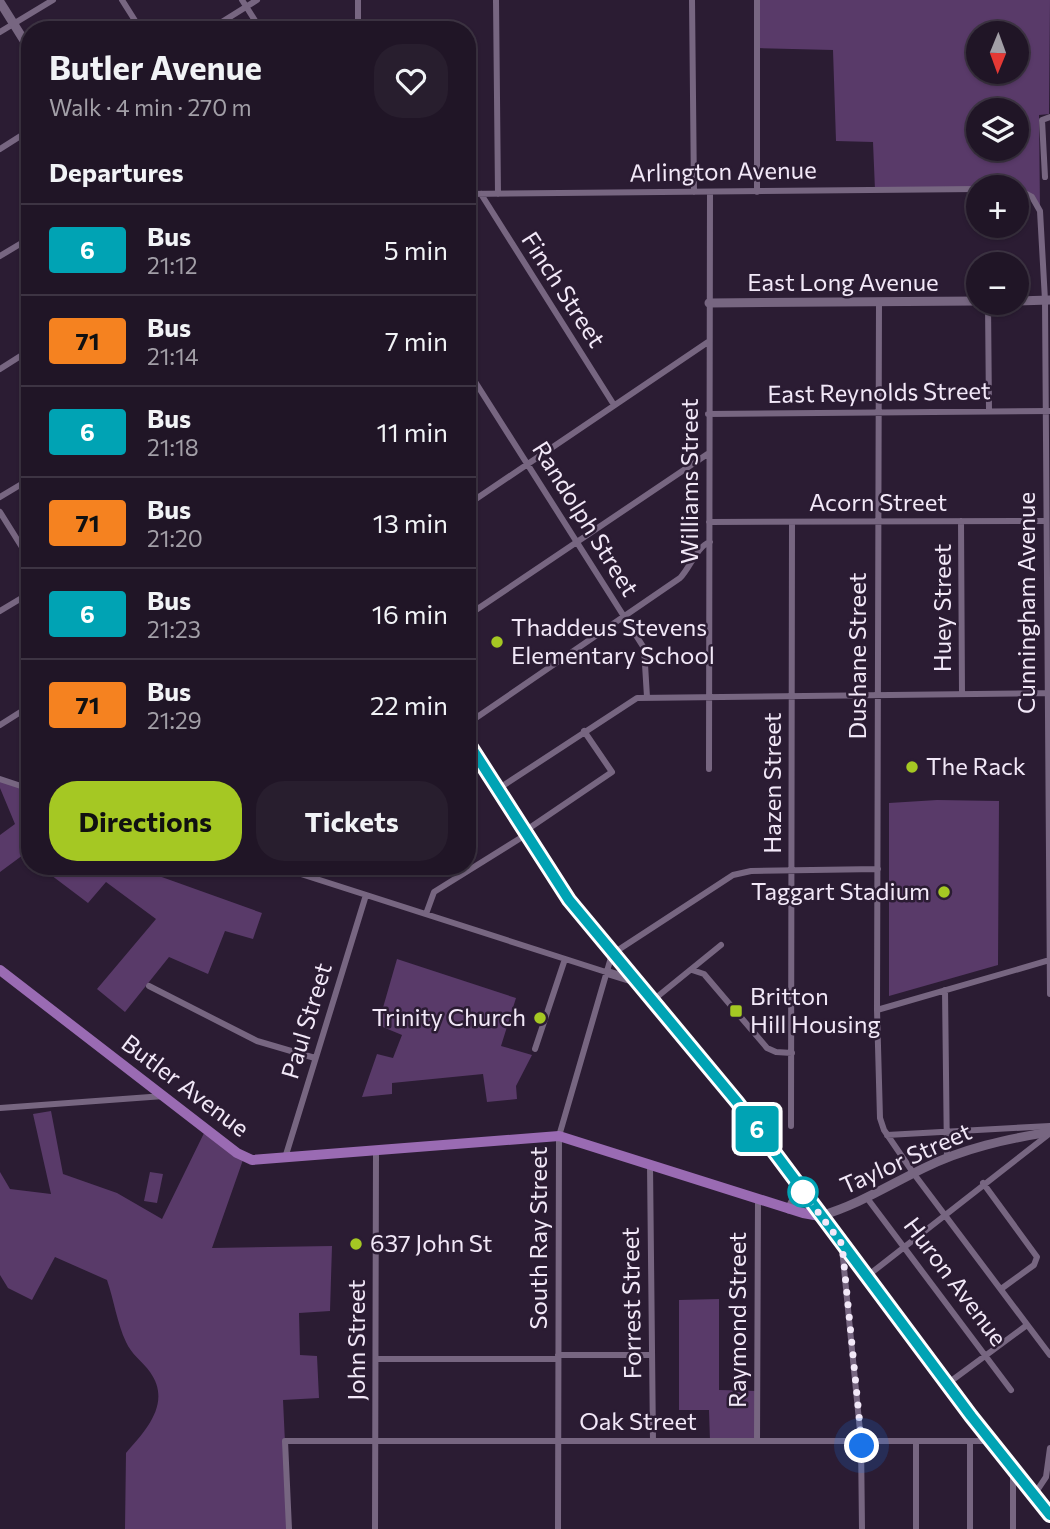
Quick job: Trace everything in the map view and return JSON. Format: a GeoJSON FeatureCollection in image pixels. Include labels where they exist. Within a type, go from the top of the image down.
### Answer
{"type":"FeatureCollection","features":[{"type":"Feature","properties":{"kind":"main road"},"geometry":{"type":"LineString","coordinates":[[0,2],[21,35]]}},
{"type":"Feature","properties":{"kind":"main road"},"geometry":{"type":"LineString","coordinates":[[1029,300],[1048,300]]}},
{"type":"Feature","properties":{"kind":"main road","name":"East Long Avenue"},"geometry":{"type":"LineString","coordinates":[[709,303],[966,301]]}},
{"type":"Feature","properties":{"kind":"main road"},"geometry":{"type":"LineString","coordinates":[[476,755],[569,900],[737,1102],[947,1384],[1050,1514]]}},
{"type":"Feature","properties":{"kind":"main road"},"geometry":{"type":"LineString","coordinates":[[610,973],[635,981]]}},
{"type":"Feature","properties":{"kind":"main road","name":"Butler Avenue"},"geometry":{"type":"LineString","coordinates":[[2,975],[244,1157],[260,1161],[559,1136],[789,1209],[820,1216]]}},
{"type":"Feature","properties":{"kind":"main road","name":"Taylor Street"},"geometry":{"type":"LineString","coordinates":[[820,1216],[867,1198],[947,1158],[990,1144],[1050,1133]]}},
{"type":"Feature","properties":{"kind":"main road"},"geometry":{"type":"LineString","coordinates":[[789,1209],[800,1188]]}},
{"type":"Feature","properties":{"kind":"street"},"geometry":{"type":"LineString","coordinates":[[0,32],[53,0]]}},
{"type":"Feature","properties":{"kind":"street"},"geometry":{"type":"LineString","coordinates":[[122,0],[135,21]]}},
{"type":"Feature","properties":{"kind":"street"},"geometry":{"type":"LineString","coordinates":[[221,21],[244,3],[257,0]]}},
{"type":"Feature","properties":{"kind":"street"},"geometry":{"type":"LineString","coordinates":[[358,0],[358,21]]}},
{"type":"Feature","properties":{"kind":"street"},"geometry":{"type":"LineString","coordinates":[[496,0],[498,194]]}},
{"type":"Feature","properties":{"kind":"street"},"geometry":{"type":"LineString","coordinates":[[692,0],[694,192]]}},
{"type":"Feature","properties":{"kind":"street"},"geometry":{"type":"LineString","coordinates":[[757,0],[757,192]]}},
{"type":"Feature","properties":{"kind":"street"},"geometry":{"type":"LineString","coordinates":[[244,3],[255,21]]}},
{"type":"Feature","properties":{"kind":"street"},"geometry":{"type":"LineString","coordinates":[[1045,177],[1042,120],[1050,117]]}},
{"type":"Feature","properties":{"kind":"street"},"geometry":{"type":"LineString","coordinates":[[0,149],[21,136]]}},
{"type":"Feature","properties":{"kind":"street","name":"Arlington Avenue"},"geometry":{"type":"LineString","coordinates":[[476,194],[966,189]]}},
{"type":"Feature","properties":{"kind":"street","name":"Williams Street"},"geometry":{"type":"LineString","coordinates":[[709,769],[710,193]]}},
{"type":"Feature","properties":{"kind":"street","name":"Finch Street"},"geometry":{"type":"LineString","coordinates":[[481,194],[614,405]]}},
{"type":"Feature","properties":{"kind":"street","name":"Cunningham Avenue"},"geometry":{"type":"LineString","coordinates":[[1029,195],[1041,211],[1048,300],[1046,521],[1050,995]]}},
{"type":"Feature","properties":{"kind":"street"},"geometry":{"type":"LineString","coordinates":[[0,256],[21,243]]}},
{"type":"Feature","properties":{"kind":"street","name":"Dushane Street"},"geometry":{"type":"LineString","coordinates":[[879,302],[877,1010],[880,1118],[887,1135]]}},
{"type":"Feature","properties":{"kind":"street"},"geometry":{"type":"LineString","coordinates":[[988,315],[989,411]]}},
{"type":"Feature","properties":{"kind":"street"},"geometry":{"type":"LineString","coordinates":[[476,499],[708,341]]}},
{"type":"Feature","properties":{"kind":"street"},"geometry":{"type":"LineString","coordinates":[[0,369],[21,356]]}},
{"type":"Feature","properties":{"kind":"street","name":"Randolph Street"},"geometry":{"type":"LineString","coordinates":[[476,383],[645,648],[647,697]]}},
{"type":"Feature","properties":{"kind":"street","name":"East Reynolds Street"},"geometry":{"type":"LineString","coordinates":[[708,414],[1048,411]]}},
{"type":"Feature","properties":{"kind":"street"},"geometry":{"type":"LineString","coordinates":[[476,610],[709,453]]}},
{"type":"Feature","properties":{"kind":"street"},"geometry":{"type":"LineString","coordinates":[[0,497],[21,484]]}},
{"type":"Feature","properties":{"kind":"street"},"geometry":{"type":"LineString","coordinates":[[0,512],[21,546]]}},
{"type":"Feature","properties":{"kind":"street","name":"Huey Street"},"geometry":{"type":"LineString","coordinates":[[961,521],[962,694]]}},
{"type":"Feature","properties":{"kind":"street","name":"Acorn Street"},"geometry":{"type":"LineString","coordinates":[[709,522],[1046,521]]}},
{"type":"Feature","properties":{"kind":"street","name":"Hazen Street"},"geometry":{"type":"LineString","coordinates":[[791,1126],[792,523]]}},
{"type":"Feature","properties":{"kind":"street"},"geometry":{"type":"LineString","coordinates":[[476,718],[680,578],[702,546],[709,542]]}},
{"type":"Feature","properties":{"kind":"street"},"geometry":{"type":"LineString","coordinates":[[0,611],[21,598]]}},
{"type":"Feature","properties":{"kind":"street"},"geometry":{"type":"LineString","coordinates":[[498,789],[629,700],[647,697],[1049,693]]}},
{"type":"Feature","properties":{"kind":"street"},"geometry":{"type":"LineString","coordinates":[[0,725],[21,712]]}},
{"type":"Feature","properties":{"kind":"street"},"geometry":{"type":"LineString","coordinates":[[476,865],[612,772],[584,731]]}},
{"type":"Feature","properties":{"kind":"street"},"geometry":{"type":"LineString","coordinates":[[0,779],[21,786]]}},
{"type":"Feature","properties":{"kind":"street"},"geometry":{"type":"LineString","coordinates":[[612,954],[723,879],[751,871],[878,869]]}},
{"type":"Feature","properties":{"kind":"street"},"geometry":{"type":"LineString","coordinates":[[304,875],[610,973]]}},
{"type":"Feature","properties":{"kind":"street"},"geometry":{"type":"LineString","coordinates":[[426,914],[434,892],[461,875]]}},
{"type":"Feature","properties":{"kind":"street","name":"Paul Street"},"geometry":{"type":"LineString","coordinates":[[285,1158],[366,895]]}},
{"type":"Feature","properties":{"kind":"street"},"geometry":{"type":"LineString","coordinates":[[652,1001],[721,945]]}},
{"type":"Feature","properties":{"kind":"street","name":"South Ray Street"},"geometry":{"type":"LineString","coordinates":[[558,1529],[559,1136],[610,973],[612,954]]}},
{"type":"Feature","properties":{"kind":"street"},"geometry":{"type":"LineString","coordinates":[[535,1049],[565,959]]}},
{"type":"Feature","properties":{"kind":"street"},"geometry":{"type":"LineString","coordinates":[[877,1010],[1050,960]]}},
{"type":"Feature","properties":{"kind":"street"},"geometry":{"type":"LineString","coordinates":[[692,971],[702,972],[767,1048],[776,1052],[792,1053]]}},
{"type":"Feature","properties":{"kind":"street"},"geometry":{"type":"LineString","coordinates":[[149,986],[266,1045],[315,1058]]}},
{"type":"Feature","properties":{"kind":"street"},"geometry":{"type":"LineString","coordinates":[[945,990],[947,1158]]}},
{"type":"Feature","properties":{"kind":"street"},"geometry":{"type":"LineString","coordinates":[[0,1108],[164,1096]]}},
{"type":"Feature","properties":{"kind":"street","name":"Taylor Street"},"geometry":{"type":"LineString","coordinates":[[887,1135],[1050,1126]]}},
{"type":"Feature","properties":{"kind":"street"},"geometry":{"type":"LineString","coordinates":[[866,1277],[944,1213],[1050,1133]]}},
{"type":"Feature","properties":{"kind":"street"},"geometry":{"type":"LineString","coordinates":[[887,1135],[1050,1355]]}},
{"type":"Feature","properties":{"kind":"street","name":"John Street"},"geometry":{"type":"LineString","coordinates":[[375,1529],[376,1150]]}},
{"type":"Feature","properties":{"kind":"street","name":"Forrest Street"},"geometry":{"type":"LineString","coordinates":[[650,1165],[653,1441]]}},
{"type":"Feature","properties":{"kind":"street"},"geometry":{"type":"LineString","coordinates":[[983,1183],[1038,1257],[1034,1265],[1001,1289]]}},
{"type":"Feature","properties":{"kind":"street","name":"Huron Avenue"},"geometry":{"type":"LineString","coordinates":[[867,1198],[1011,1390]]}},
{"type":"Feature","properties":{"kind":"street","name":"Raymond Street"},"geometry":{"type":"LineString","coordinates":[[757,1441],[758,1199]]}},
{"type":"Feature","properties":{"kind":"street"},"geometry":{"type":"LineString","coordinates":[[842,1244],[861,1441],[862,1529]]}},
{"type":"Feature","properties":{"kind":"street"},"geometry":{"type":"LineString","coordinates":[[947,1384],[1027,1325]]}},
{"type":"Feature","properties":{"kind":"street"},"geometry":{"type":"LineString","coordinates":[[376,1359],[651,1355]]}},
{"type":"Feature","properties":{"kind":"street","name":"Oak Street"},"geometry":{"type":"LineString","coordinates":[[289,1529],[285,1441],[991,1441]]}},
{"type":"Feature","properties":{"kind":"street"},"geometry":{"type":"LineString","coordinates":[[970,1441],[970,1529]]}},
{"type":"Feature","properties":{"kind":"street"},"geometry":{"type":"LineString","coordinates":[[916,1442],[916,1529]]}},
{"type":"Feature","properties":{"kind":"street"},"geometry":{"type":"LineString","coordinates":[[1034,1494],[1044,1483],[1050,1448]]}},
{"type":"Feature","properties":{"kind":"street"},"geometry":{"type":"LineString","coordinates":[[1013,1468],[1013,1529]]}},
{"type":"Feature","properties":{"kind":"shaded area"},"geometry":{"type":"Polygon","coordinates":[[[757,0],[1050,0],[1049,114],[1039,115],[1040,211],[1029,197],[1029,175],[966,175],[966,188],[875,190],[873,142],[836,141],[833,50],[757,48],[757,0]]]}},
{"type":"Feature","properties":{"kind":"shaded area"},"geometry":{"type":"Polygon","coordinates":[[[0,779],[21,786],[21,856],[0,872],[0,835],[15,824],[0,788],[0,779]]]}},
{"type":"Feature","properties":{"kind":"shaded area","name":"Taggart Stadium"},"geometry":{"type":"Polygon","coordinates":[[[937,800],[999,801],[998,965],[889,996],[889,803],[937,800]]]}},
{"type":"Feature","properties":{"kind":"shaded area"},"geometry":{"type":"Polygon","coordinates":[[[51,875],[156,875],[262,913],[253,939],[225,931],[208,974],[169,957],[125,1012],[97,989],[156,919],[106,882],[88,903],[51,875]]]}},
{"type":"Feature","properties":{"kind":"shaded area"},"geometry":{"type":"Polygon","coordinates":[[[397,959],[516,998],[501,1046],[532,1055],[516,1086],[517,1099],[487,1102],[483,1074],[392,1083],[392,1094],[362,1097],[377,1054],[393,1058],[402,1035],[378,1025],[397,959]]]}},
{"type":"Feature","properties":{"kind":"shaded area"},"geometry":{"type":"Polygon","coordinates":[[[51,1111],[63,1174],[117,1193],[162,1219],[206,1129],[244,1157],[212,1248],[332,1246],[330,1311],[299,1313],[300,1355],[317,1356],[319,1398],[283,1400],[289,1529],[125,1529],[126,1453],[154,1416],[158,1394],[150,1372],[126,1342],[107,1280],[55,1257],[32,1300],[8,1288],[0,1275],[0,1172],[10,1189],[51,1194],[33,1114],[51,1111]]]}},
{"type":"Feature","properties":{"kind":"shaded area"},"geometry":{"type":"Polygon","coordinates":[[[150,1172],[163,1174],[157,1203],[144,1201],[150,1172]]]}},
{"type":"Feature","properties":{"kind":"shaded area"},"geometry":{"type":"Polygon","coordinates":[[[719,1299],[719,1390],[757,1391],[757,1441],[710,1441],[709,1410],[679,1410],[679,1300],[719,1299]]]}},
{"type":"Feature","properties":{"kind":"bus line","name":"6"},"geometry":{"type":"LineString","coordinates":[[476,755],[569,900],[737,1102],[971,1416],[1050,1515]]}},
{"type":"Feature","properties":{"kind":"place","name":"Thaddeus Stevens Elementary School"},"geometry":{"type":"Point","coordinates":[497,642]}},
{"type":"Feature","properties":{"kind":"place","name":"The Rack"},"geometry":{"type":"Point","coordinates":[912,767]}},
{"type":"Feature","properties":{"kind":"place","name":"Taggart Stadium"},"geometry":{"type":"Point","coordinates":[944,892]}},
{"type":"Feature","properties":{"kind":"place","name":"Britton Hill Housing"},"geometry":{"type":"Point","coordinates":[736,1011]}},
{"type":"Feature","properties":{"kind":"place","name":"Trinity Church"},"geometry":{"type":"Point","coordinates":[540,1018]}},
{"type":"Feature","properties":{"kind":"place","name":"637 John St"},"geometry":{"type":"Point","coordinates":[356,1244]}},
{"type":"Feature","properties":{"kind":"route"},"geometry":{"type":"LineString","coordinates":[[803,1192],[842,1244],[862,1446]]}}]}
